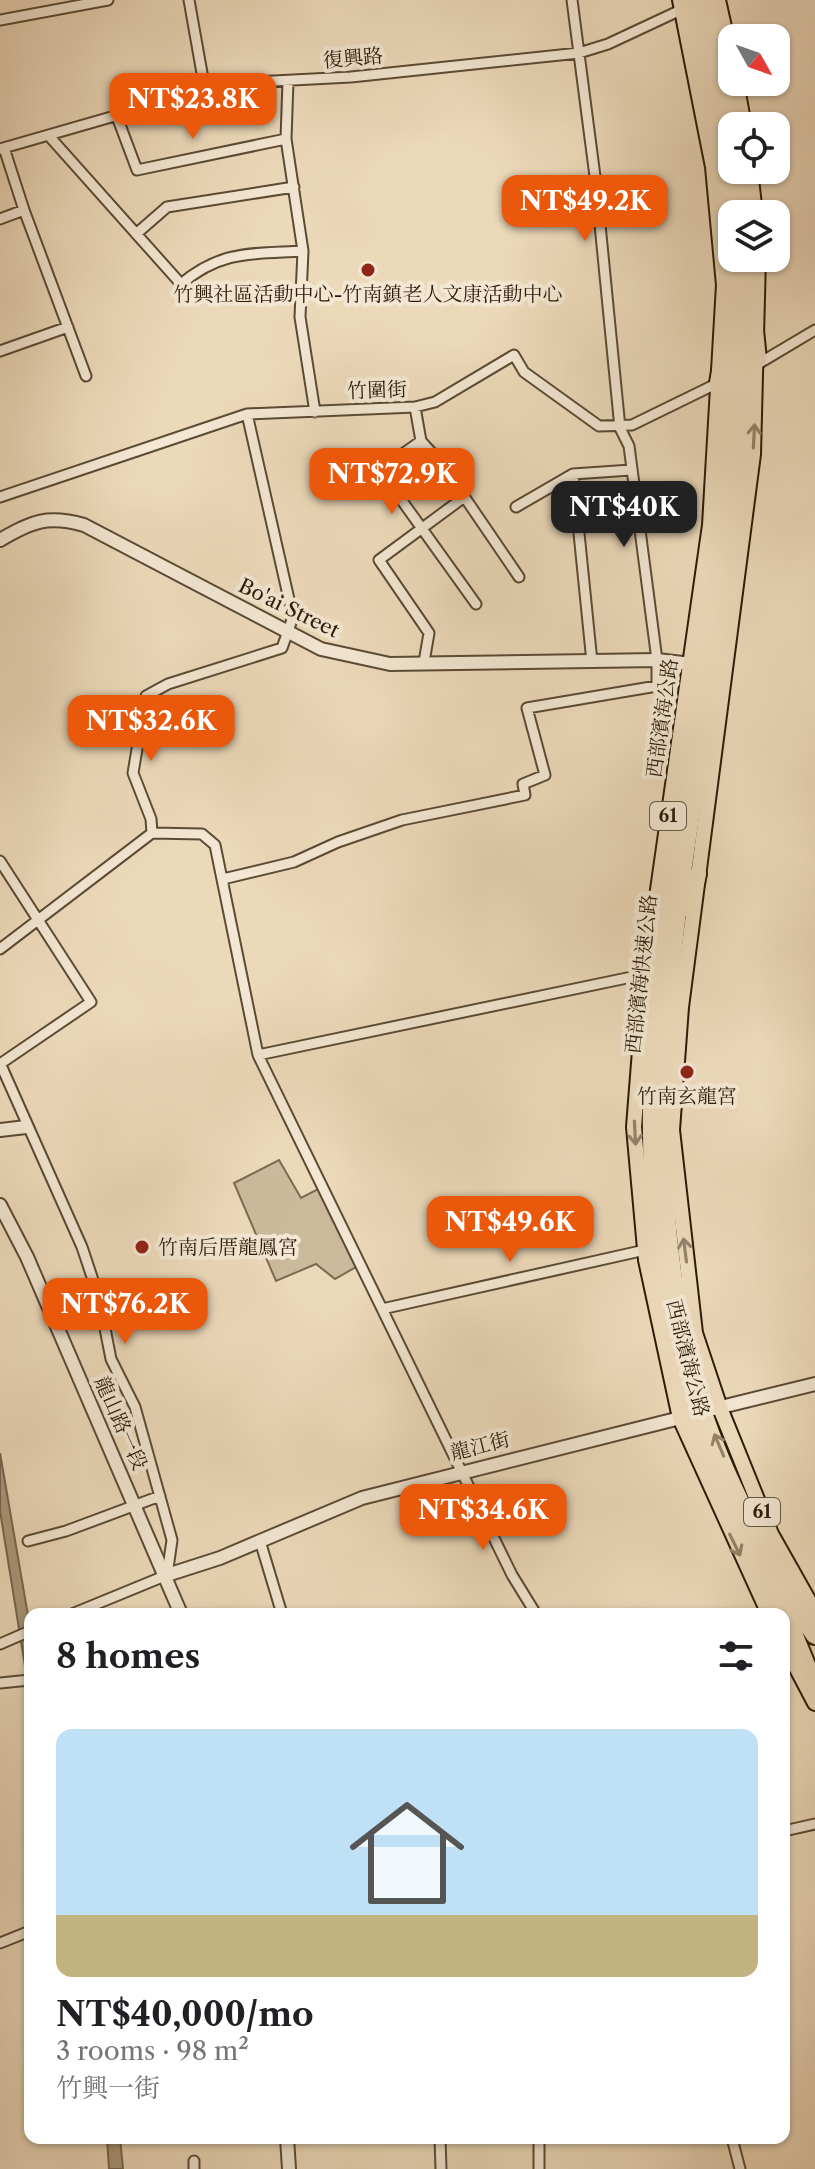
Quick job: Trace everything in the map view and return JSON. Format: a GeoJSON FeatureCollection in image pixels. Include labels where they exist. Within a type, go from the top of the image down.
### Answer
{"type":"FeatureCollection","features":[{"type":"Feature","properties":{"kind":"highway"},"geometry":{"type":"LineString","coordinates":[[694,2],[728,112]]}},
{"type":"Feature","properties":{"kind":"highway"},"geometry":{"type":"LineString","coordinates":[[694,2],[721,145],[727,200]]}},
{"type":"Feature","properties":{"kind":"highway"},"geometry":{"type":"LineString","coordinates":[[718,383],[742,272]]}},
{"type":"Feature","properties":{"kind":"highway","name":"西部濱海快速公路"},"geometry":{"type":"LineString","coordinates":[[698,1413],[678,1303],[663,1186],[661,1121],[669,1000],[708,667],[743,272]]}},
{"type":"Feature","properties":{"kind":"highway"},"geometry":{"type":"LineString","coordinates":[[745,272],[758,362]]}},
{"type":"Feature","properties":{"kind":"highway","name":"西部濱海快速公路"},"geometry":{"type":"LineString","coordinates":[[708,667],[656,1000],[649,1115],[651,1189],[664,1302],[722,1489],[799,1611],[815,1665]]}},
{"type":"Feature","properties":{"kind":"highway"},"geometry":{"type":"LineString","coordinates":[[669,1000],[698,874]]}},
{"type":"Feature","properties":{"kind":"highway"},"geometry":{"type":"LineString","coordinates":[[641,1037],[649,1115]]}},
{"type":"Feature","properties":{"kind":"highway"},"geometry":{"type":"LineString","coordinates":[[799,1611],[815,1637]]}},
{"type":"Feature","properties":{"kind":"highway"},"geometry":{"type":"LineString","coordinates":[[799,1611],[815,1687]]}},
{"type":"Feature","properties":{"kind":"main road"},"geometry":{"type":"LineString","coordinates":[[718,0],[723,24]]}},
{"type":"Feature","properties":{"kind":"main road","name":"西部濱海公路"},"geometry":{"type":"LineString","coordinates":[[694,2],[724,285],[710,525],[708,667],[698,874],[681,1007],[672,1130],[695,1333],[698,1413]]}},
{"type":"Feature","properties":{"kind":"main road","name":"西部濱海公路"},"geometry":{"type":"LineString","coordinates":[[758,362],[753,454],[646,974],[634,1127],[645,1250],[698,1413],[771,1534],[799,1611]]}},
{"type":"Feature","properties":{"kind":"main road"},"geometry":{"type":"LineString","coordinates":[[790,1655],[815,1703]]}},
{"type":"Feature","properties":{"kind":"street"},"geometry":{"type":"LineString","coordinates":[[0,20],[108,0]]}},
{"type":"Feature","properties":{"kind":"street"},"geometry":{"type":"LineString","coordinates":[[189,0],[205,90]]}},
{"type":"Feature","properties":{"kind":"street"},"geometry":{"type":"LineString","coordinates":[[223,879],[294,862],[338,842],[402,820],[525,795],[523,784],[545,775],[527,708],[657,686],[657,660],[629,446],[620,428],[572,0]]}},
{"type":"Feature","properties":{"kind":"street","name":"復興路"},"geometry":{"type":"LineString","coordinates":[[2,148],[205,90],[252,82],[579,53],[608,44],[694,2]]}},
{"type":"Feature","properties":{"kind":"street"},"geometry":{"type":"LineString","coordinates":[[288,81],[286,139],[303,251],[300,317],[315,412]]}},
{"type":"Feature","properties":{"kind":"street"},"geometry":{"type":"LineString","coordinates":[[116,114],[137,170],[286,139]]}},
{"type":"Feature","properties":{"kind":"street"},"geometry":{"type":"LineString","coordinates":[[49,136],[181,284],[204,264],[233,256],[303,251]]}},
{"type":"Feature","properties":{"kind":"street"},"geometry":{"type":"LineString","coordinates":[[2,148],[86,376]]}},
{"type":"Feature","properties":{"kind":"street"},"geometry":{"type":"LineString","coordinates":[[136,234],[167,207],[294,187]]}},
{"type":"Feature","properties":{"kind":"street"},"geometry":{"type":"LineString","coordinates":[[0,219],[24,210]]}},
{"type":"Feature","properties":{"kind":"street"},"geometry":{"type":"LineString","coordinates":[[0,351],[68,327]]}},
{"type":"Feature","properties":{"kind":"street"},"geometry":{"type":"LineString","coordinates":[[758,362],[815,330]]}},
{"type":"Feature","properties":{"kind":"street","name":"竹圍街"},"geometry":{"type":"LineString","coordinates":[[0,497],[247,414],[415,407],[435,402],[514,355],[524,372],[581,416],[599,426],[620,428]]}},
{"type":"Feature","properties":{"kind":"street"},"geometry":{"type":"LineString","coordinates":[[620,428],[718,383]]}},
{"type":"Feature","properties":{"kind":"street"},"geometry":{"type":"LineString","coordinates":[[415,407],[421,441],[519,577]]}},
{"type":"Feature","properties":{"kind":"street"},"geometry":{"type":"LineString","coordinates":[[152,833],[151,819],[133,773],[146,696],[168,684],[282,648],[293,617],[247,414]]}},
{"type":"Feature","properties":{"kind":"street"},"geometry":{"type":"LineString","coordinates":[[421,441],[380,470],[476,604]]}},
{"type":"Feature","properties":{"kind":"street"},"geometry":{"type":"LineString","coordinates":[[516,507],[573,474],[631,470]]}},
{"type":"Feature","properties":{"kind":"street"},"geometry":{"type":"LineString","coordinates":[[573,474],[592,662]]}},
{"type":"Feature","properties":{"kind":"street"},"geometry":{"type":"LineString","coordinates":[[424,662],[429,633],[379,560],[463,498]]}},
{"type":"Feature","properties":{"kind":"street","name":"Bo'ai Street"},"geometry":{"type":"LineString","coordinates":[[0,540],[21,528],[57,518],[84,525],[288,634],[352,658],[390,664],[657,660],[708,667]]}},
{"type":"Feature","properties":{"kind":"street"},"geometry":{"type":"LineString","coordinates":[[0,949],[152,833],[202,834],[210,837],[215,845],[223,879],[243,995],[258,1055],[512,1575],[532,1608]]}},
{"type":"Feature","properties":{"kind":"street"},"geometry":{"type":"LineString","coordinates":[[0,861],[91,1002],[0,1063],[82,1247],[99,1298],[105,1341],[135,1407],[172,1540],[167,1575],[87,1608]]}},
{"type":"Feature","properties":{"kind":"street"},"geometry":{"type":"LineString","coordinates":[[258,1055],[646,974]]}},
{"type":"Feature","properties":{"kind":"street"},"geometry":{"type":"LineString","coordinates":[[0,1130],[26,1127]]}},
{"type":"Feature","properties":{"kind":"street","name":"龍山路一段"},"geometry":{"type":"LineString","coordinates":[[0,1205],[27,1257],[179,1608]]}},
{"type":"Feature","properties":{"kind":"street"},"geometry":{"type":"LineString","coordinates":[[382,1309],[645,1250]]}},
{"type":"Feature","properties":{"kind":"street","name":"龍江街"},"geometry":{"type":"LineString","coordinates":[[167,1575],[260,1541],[362,1498],[815,1384]]}},
{"type":"Feature","properties":{"kind":"street"},"geometry":{"type":"LineString","coordinates":[[28,1541],[160,1496]]}},
{"type":"Feature","properties":{"kind":"street"},"geometry":{"type":"LineString","coordinates":[[260,1541],[280,1608]]}},
{"type":"Feature","properties":{"kind":"street"},"geometry":{"type":"LineString","coordinates":[[0,1644],[24,1634]]}},
{"type":"Feature","properties":{"kind":"street"},"geometry":{"type":"LineString","coordinates":[[0,1683],[24,1681]]}},
{"type":"Feature","properties":{"kind":"street"},"geometry":{"type":"LineString","coordinates":[[790,1830],[815,1824]]}},
{"type":"Feature","properties":{"kind":"street"},"geometry":{"type":"LineString","coordinates":[[0,1943],[24,1933]]}},
{"type":"Feature","properties":{"kind":"street"},"geometry":{"type":"LineString","coordinates":[[287,2144],[289,2169]]}},
{"type":"Feature","properties":{"kind":"street"},"geometry":{"type":"LineString","coordinates":[[440,2144],[441,2169]]}},
{"type":"Feature","properties":{"kind":"street"},"geometry":{"type":"LineString","coordinates":[[539,2144],[539,2169]]}},
{"type":"Feature","properties":{"kind":"street"},"geometry":{"type":"LineString","coordinates":[[734,2144],[740,2169]]}},
{"type":"Feature","properties":{"kind":"shaded area"},"geometry":{"type":"Polygon","coordinates":[[[279,1160],[301,1198],[318,1189],[356,1267],[335,1279],[316,1264],[276,1281],[234,1183],[279,1160]]]}},
{"type":"Feature","properties":{"kind":"shaded area"},"geometry":{"type":"Polygon","coordinates":[[[0,1453],[27,1608],[24,1608],[24,1660],[0,1511],[0,1453]]]}},
{"type":"Feature","properties":{"kind":"shaded area"},"geometry":{"type":"Polygon","coordinates":[[[107,2144],[121,2144],[123,2169],[109,2169],[107,2144]]]}},
{"type":"Feature","properties":{"kind":"place","name":"竹興社區活動中心-竹南鎮老人文康活動中心"},"geometry":{"type":"Point","coordinates":[368,270]}},
{"type":"Feature","properties":{"kind":"place","name":"竹南玄龍宮"},"geometry":{"type":"Point","coordinates":[687,1072]}},
{"type":"Feature","properties":{"kind":"place","name":"竹南后厝龍鳳宮"},"geometry":{"type":"Point","coordinates":[142,1247]}}]}
